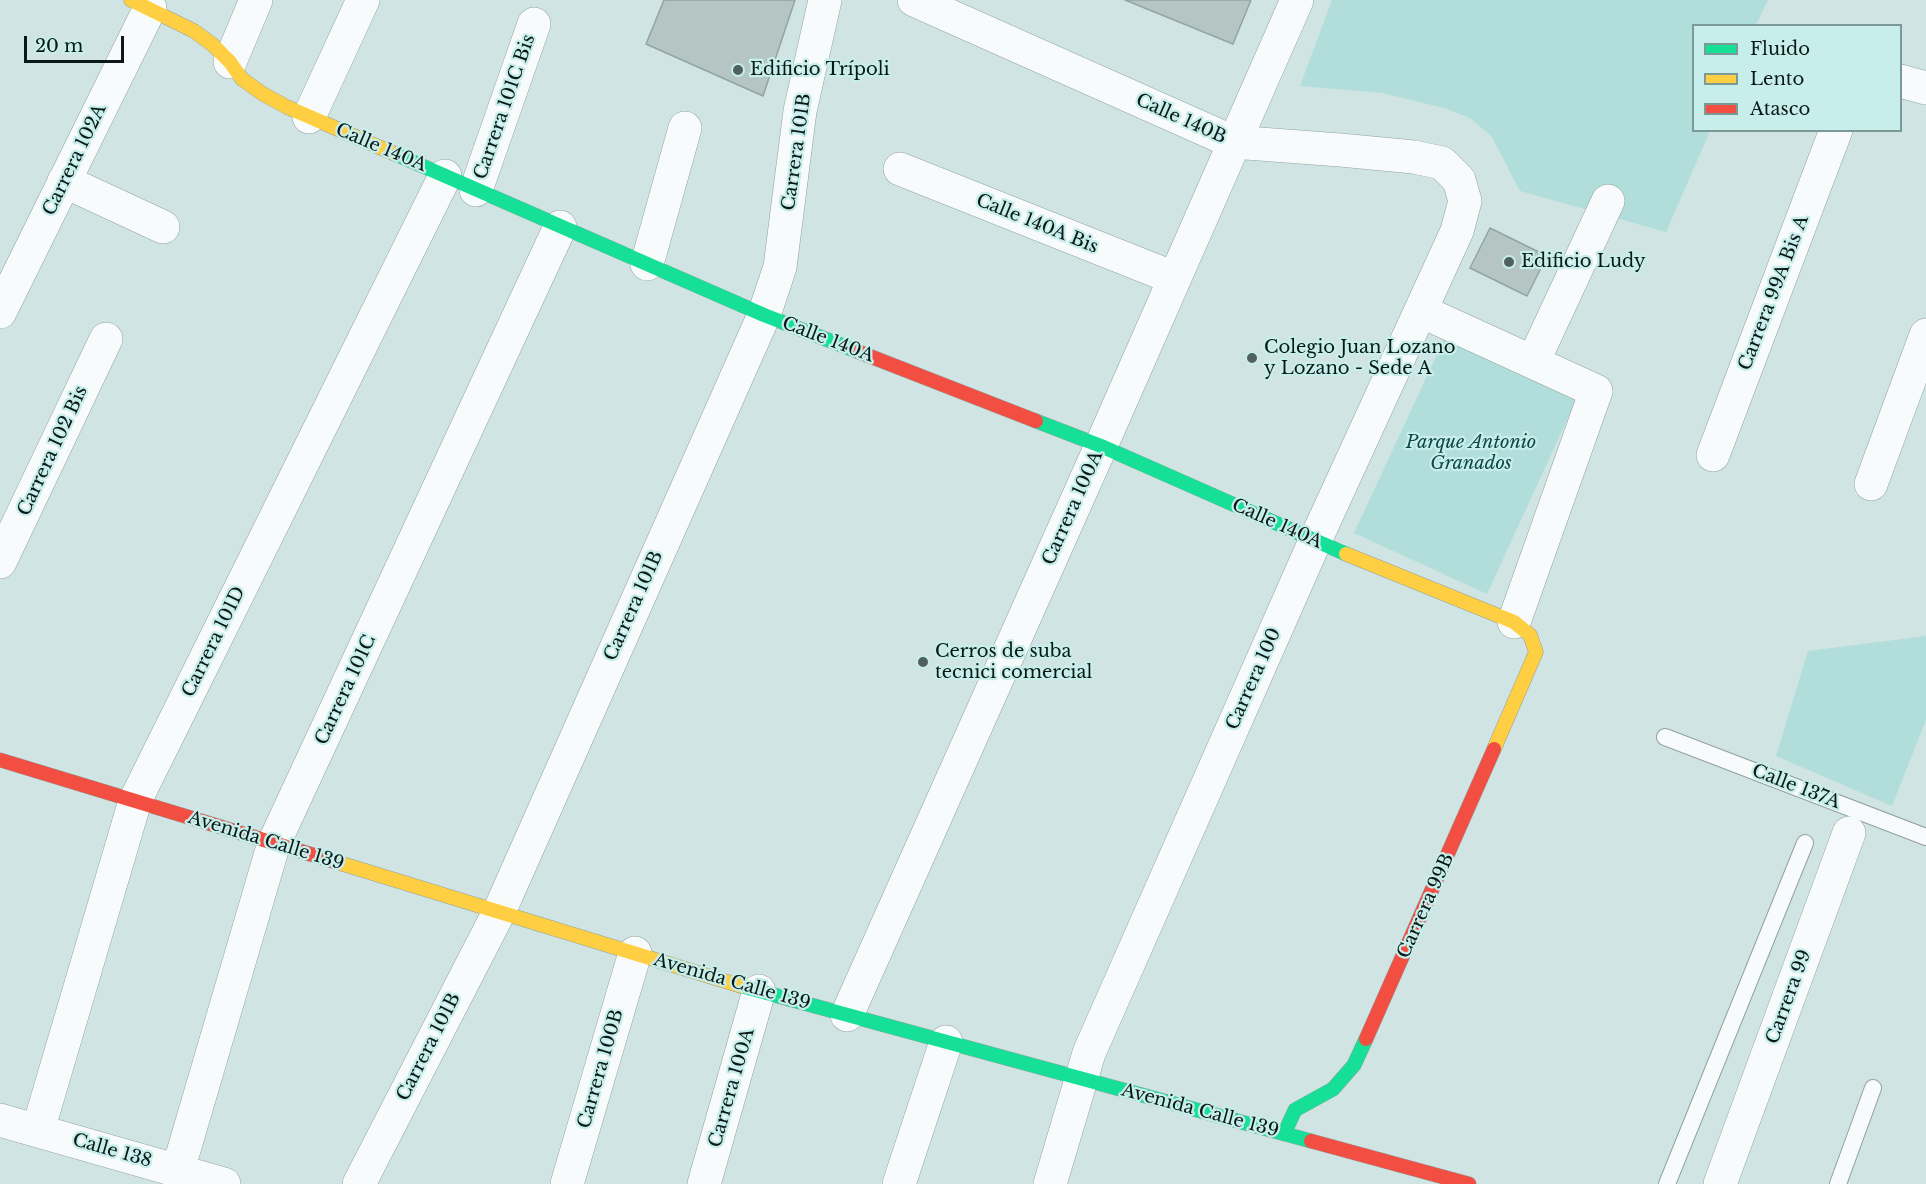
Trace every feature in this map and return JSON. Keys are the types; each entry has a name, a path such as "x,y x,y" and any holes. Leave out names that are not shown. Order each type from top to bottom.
{"street":[{"path":"230,62 256,0"},
{"path":"309,117 363,0"},
{"name":"Carrera 101B","path":"359,1184 499,912 764,315 780,267 800,111 825,0"},
{"name":"Calle 140B","path":"914,0 1233,142 1414,157 1442,163 1459,180"},
{"name":"Carrera 100A","path":"848,1015 1297,0"},
{"name":"Calle 140A","path":"140,4 194,31 213,45 230,62 242,79 263,94 309,117 764,315 1101,446 1315,541 1514,622 1530,635 1536,652"},
{"name":"Carrera 102A","path":"0,312 64,181 140,4"},
{"name":"Carrera 101C Bis","path":"476,190 534,24"},
{"path":"1902,82 1926,88"},
{"path":"647,264 685,128"},
{"name":"Carrera 99A Bis A","path":"1713,455 1835,132"},
{"name":"Calle 140A Bis","path":"900,169 1174,278"},
{"name":"Carrera 101D","path":"38,1130 135,801 445,176"},
{"name":"Carrera 100","path":"1050,1184 1089,1053 1315,541 1457,231 1465,201 1459,180"},
{"path":"64,181 163,227"},
{"path":"1533,362 1608,201"},
{"name":"Carrera 101C","path":"178,1170 274,843 560,226"},
{"path":"1421,312 1596,391 1514,622"},
{"path":"1871,484 1926,335"},
{"name":"Carrera 102 Bis","path":"0,562 106,339"},
{"name":"Carrera 99B","path":"1284,1134 1295,1110 1333,1089 1354,1065 1536,652"},
{"name":"Avenida Calle 139","path":"0,760 759,991 1468,1184"},
{"name":"Carrera 99","path":"1720,1184 1853,822"},
{"name":"Carrera 100B","path":"567,1184 634,953"},
{"name":"Carrera 100A","path":"704,1184 759,991"},
{"path":"899,1184 946,1042"},
{"name":"Calle 138","path":"0,1120 224,1184"}],"lane":[{"name":"Calle 137A","path":"1665,737 1853,822 1926,837"},
{"path":"1667,1184 1805,843"},
{"path":"1838,1184 1873,1088"}],"green space":[{"path":"1332,0 1768,0 1756,24 1692,24 1692,132 1710,132 1666,232 1520,191 1492,137 1470,118 1444,108 1382,93 1300,86"},
{"name":"Parque Antonio Granados","path":"1446,335 1578,396 1487,594 1354,533"},
{"path":"1926,636 1926,720 1892,806 1776,756 1808,651"}],"building":[{"name":"Edificio Trípoli","path":"664,0 795,0 763,96 646,44"},
{"path":"1125,0 1251,0 1233,44"},
{"name":"Edificio Ludy","path":"1490,228 1547,256 1527,296 1470,268"}],"traffic: fast":[{"path":"395,154 764,315 859,352"},
{"path":"1036,421 1101,446 1346,554"},
{"path":"741,986 1311,1141"},
{"path":"1284,1134 1295,1110 1333,1089 1354,1065 1366,1039"}],"traffic: slow":[{"path":"131,0 194,31 213,45 230,62 242,79 263,94 287,107 395,154"},
{"path":"1346,554 1514,622 1530,635 1536,652 1494,749"},
{"path":"333,861 741,986"}],"traffic: jam":[{"path":"859,352 1036,421"},
{"path":"1366,1039 1494,749"},
{"path":"0,760 333,861"},
{"path":"1311,1141 1469,1184"}],"place":[{"name":"Edificio Trípoli","path":"738,70"},
{"name":"Edificio Ludy","path":"1509,262"},
{"name":"Colegio Juan Lozano y Lozano - Sede A","path":"1252,358"},
{"name":"Cerros de suba tecnici comercial","path":"923,662"}]}
